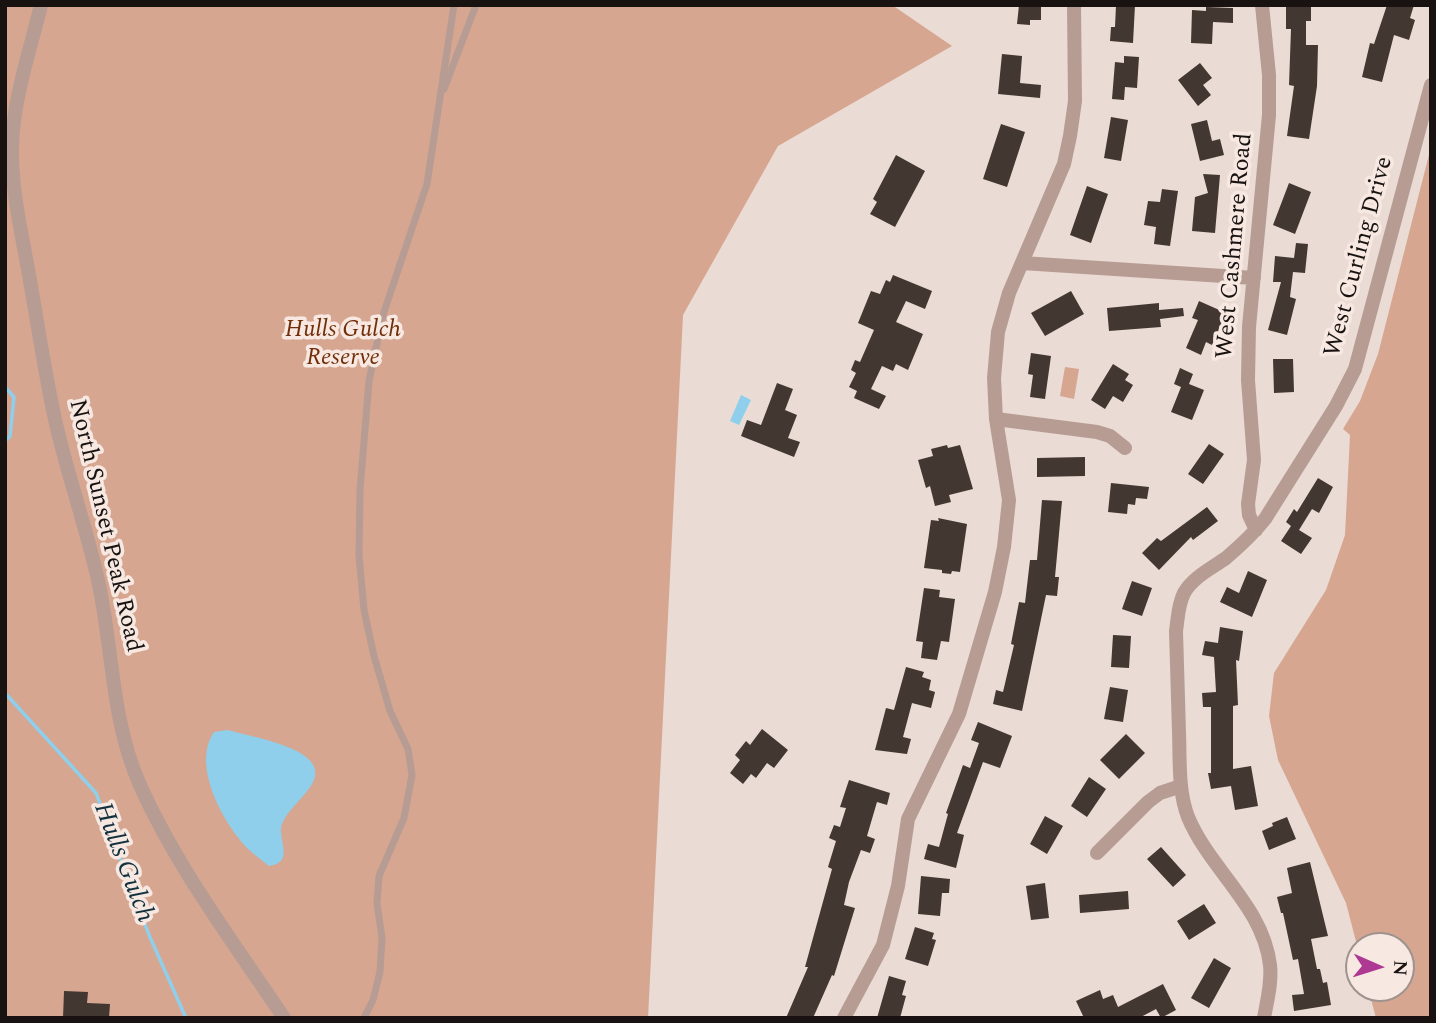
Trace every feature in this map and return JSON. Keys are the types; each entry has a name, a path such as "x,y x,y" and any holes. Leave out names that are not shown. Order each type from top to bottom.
{"street":[{"name":"North Sunset Peak Road","path":"41,5 15,122 12,148 14,176 55,421 108,628 120,722 139,783 173,849 285,1018"},
{"path":"844,1018 883,945 898,886 908,818 959,714 995,592 1004,547 1009,500 996,419 994,378 998,332 1009,293 1064,164 1075,101 1074,5"},
{"name":"West Cashmere Road","path":"1256,530 1249,515 1248,504 1254,460 1248,380 1249,327 1269,115 1269,75 1262,5"},
{"name":"West Curling Drive","path":"1181,786 1176,631 1178,609 1184,593 1194,581 1228,556 1256,530 1325,424 1355,369 1431,85"},
{"path":"1022,263 1254,278"},
{"path":"996,419 1097,432 1110,436 1125,448"},
{"path":"1097,853 1148,802 1160,793 1181,786 1188,816 1205,849 1251,911 1265,943 1270,965 1270,984 1264,1018"}],"lane":[{"path":"364,1018 373,1000 380,972 382,938 377,903 379,876 404,818 412,775 408,749 390,711 364,610 359,555 360,490 367,408 374,350 383,315 427,184 454,5"},
{"path":"440,100 476,5"}],"green space":[{"name":"Hulls Gulch Reserve","path":"5,5 892,5 952,46 778,146 683,315 648,1018 5,1018"},
{"path":"1431,147 1431,1018 1376,1018 1372,1002 1415,1002 1415,932 1354,932 1346,903 1278,760 1269,716 1274,673 1326,590 1345,535 1350,435 1343,429 1360,401 1378,354"},
{"path":"1065,367 1079,369 1074,399 1060,396"}],"water":[{"path":"741,395 751,400 739,425 730,421"},
{"path":"228,730 297,751 312,763 314,780 283,823 281,832 284,854 276,864 269,866 238,838 213,793 206,761 208,745 214,732"}],"building":[{"path":"1019,5 1041,5 1041,20 1030,20 1030,25 1017,24"},
{"path":"1116,5 1135,5 1133,43 1110,41 1111,27 1115,27"},
{"path":"1286,5 1311,5 1311,21 1306,21 1306,45 1318,45 1317,86 1309,139 1287,136 1294,86 1289,85 1291,29 1286,29"},
{"path":"1387,5 1414,5 1410,18 1415,20 1409,40 1394,35 1382,82 1362,77 1370,43 1374,44"},
{"path":"1206,7 1233,8 1233,23 1213,22 1212,44 1191,43 1192,10 1206,11"},
{"path":"1002,54 1022,56 1020,83 1041,85 1040,98 998,94"},
{"path":"1124,56 1139,57 1137,88 1125,87 1124,100 1112,99 1115,62 1124,63"},
{"path":"1200,63 1212,78 1203,85 1211,95 1198,106 1178,80"},
{"path":"1111,117 1128,120 1121,161 1104,158"},
{"path":"1207,120 1212,141 1220,139 1224,155 1200,161 1191,124"},
{"path":"1001,124 1025,132 1007,187 983,179"},
{"path":"896,155 925,171 895,227 870,214 877,202 873,199"},
{"path":"1203,174 1220,175 1215,233 1192,231 1195,197 1208,193"},
{"path":"1289,183 1311,192 1295,234 1273,225"},
{"path":"1087,186 1108,194 1091,243 1070,235"},
{"path":"1162,189 1178,191 1170,246 1154,244 1156,227 1144,225 1148,201 1160,202"},
{"path":"1296,243 1308,244 1305,273 1293,272 1290,297 1296,299 1287,335 1268,330 1281,282 1273,282 1275,256 1294,258"},
{"path":"893,275 932,291 925,309 906,301 896,322 923,334 908,370 896,364 893,371 882,366 871,389 886,396 879,409 854,398 857,391 849,387 856,373 851,370 855,360 860,362 874,330 858,323 871,291 880,294 886,280 890,282"},
{"path":"1071,291 1084,314 1045,336 1031,313"},
{"path":"1199,301 1226,313 1212,345 1206,342 1201,355 1186,348 1198,320 1192,318"},
{"path":"1159,303 1159,310 1183,308 1184,316 1160,319 1161,327 1109,331 1107,308"},
{"path":"1031,353 1051,356 1045,399 1030,397 1033,375 1028,374"},
{"path":"1273,359 1293,359 1294,392 1274,393"},
{"path":"1113,364 1129,374 1125,380 1133,385 1123,402 1113,396 1105,409 1091,400"},
{"path":"1180,368 1193,374 1189,384 1204,390 1192,420 1171,412 1181,387 1174,384"},
{"path":"777,383 793,389 785,410 797,415 788,438 800,442 794,457 741,436 747,420 761,425"},
{"path":"1209,444 1224,454 1203,484 1188,474"},
{"path":"947,445 948,448 960,445 973,489 949,495 951,502 935,506 930,486 926,488 918,460 933,456 931,449"},
{"path":"1085,457 1085,476 1037,477 1037,458"},
{"path":"1318,478 1333,487 1319,513 1312,509 1299,530 1312,538 1301,554 1281,541 1291,526 1286,522 1294,509 1297,512"},
{"path":"1111,483 1149,487 1147,499 1136,498 1135,505 1128,504 1127,514 1108,512"},
{"path":"1042,500 1062,501 1055,577 1059,577 1057,596 1046,595 1022,711 993,704 996,690 1003,692 1014,645 1011,644 1019,602 1025,603 1030,560 1037,560"},
{"path":"1207,507 1218,521 1193,540 1191,537 1159,570 1142,553 1157,538 1161,541"},
{"path":"938,518 967,524 960,572 942,573 942,570 924,568 931,520 939,521"},
{"path":"1248,571 1267,580 1252,617 1220,602 1227,587 1239,593"},
{"path":"1132,581 1152,588 1142,616 1122,609"},
{"path":"924,588 940,590 939,597 955,599 949,642 941,641 937,660 921,658 923,642 916,641"},
{"path":"1220,627 1243,631 1239,661 1236,660 1238,705 1233,706 1233,769 1251,766 1258,806 1235,810 1231,786 1211,789 1208,773 1211,773 1211,707 1203,707 1202,693 1216,692 1214,657 1202,655 1205,641 1218,643"},
{"path":"1113,635 1131,636 1129,668 1111,667"},
{"path":"906,667 924,672 922,677 931,680 929,690 935,692 931,708 912,703 903,737 911,739 907,754 875,750 886,708 894,710"},
{"path":"1110,687 1128,690 1123,722 1104,719"},
{"path":"978,722 1012,736 1000,768 983,762 957,833 964,835 956,868 924,859 928,844 939,847 948,814 946,813 963,765 970,768 979,743 971,740"},
{"path":"762,729 788,750 774,768 767,763 756,778 751,774 743,784 730,773 740,760 735,755 746,741 750,745"},
{"path":"1126,734 1145,753 1119,779 1100,760"},
{"path":"1089,777 1106,789 1087,817 1071,806"},
{"path":"849,780 890,793 887,805 877,802 867,836 875,839 870,853 861,850 849,882 844,905 855,908 834,976 832,975 813,1018 786,1018 808,967 805,967 832,869 828,867 836,841 829,838 834,825 840,827 846,808 840,807"},
{"path":"1045,816 1063,826 1047,854 1030,844"},
{"path":"1287,817 1296,839 1269,850 1262,831"},
{"path":"1161,847 1186,875 1173,887 1147,859"},
{"path":"1310,862 1328,936 1311,939 1317,969 1320,969 1323,983 1327,982 1331,1005 1294,1011 1292,995 1304,994 1298,959 1293,960 1277,897 1292,893 1287,868"},
{"path":"921,876 950,879 949,893 942,893 940,916 918,914"},
{"path":"1045,883 1049,918 1031,920 1026,886"},
{"path":"1128,891 1129,909 1080,913 1079,895"},
{"path":"1204,904 1216,923 1189,940 1177,921"},
{"path":"915,927 934,933 932,939 936,940 928,966 905,959"},
{"path":"1214,958 1231,968 1209,1008 1191,998"},
{"path":"889,976 906,981 902,995 906,996 900,1018 877,1018"},
{"path":"1163,984 1176,1010 1161,1018 1156,1009 1139,1018 1084,1018 1076,1001 1100,990 1103,999 1113,995 1118,1007"},
{"path":"64,991 88,992 87,1003 110,1004 109,1018 63,1018"}],"waterway":[{"name":"Hulls Gulch","path":"5,387 14,397 10,436 5,441"},
{"name":"Hulls Gulch","path":"5,693 96,793 149,935 186,1018"}]}
